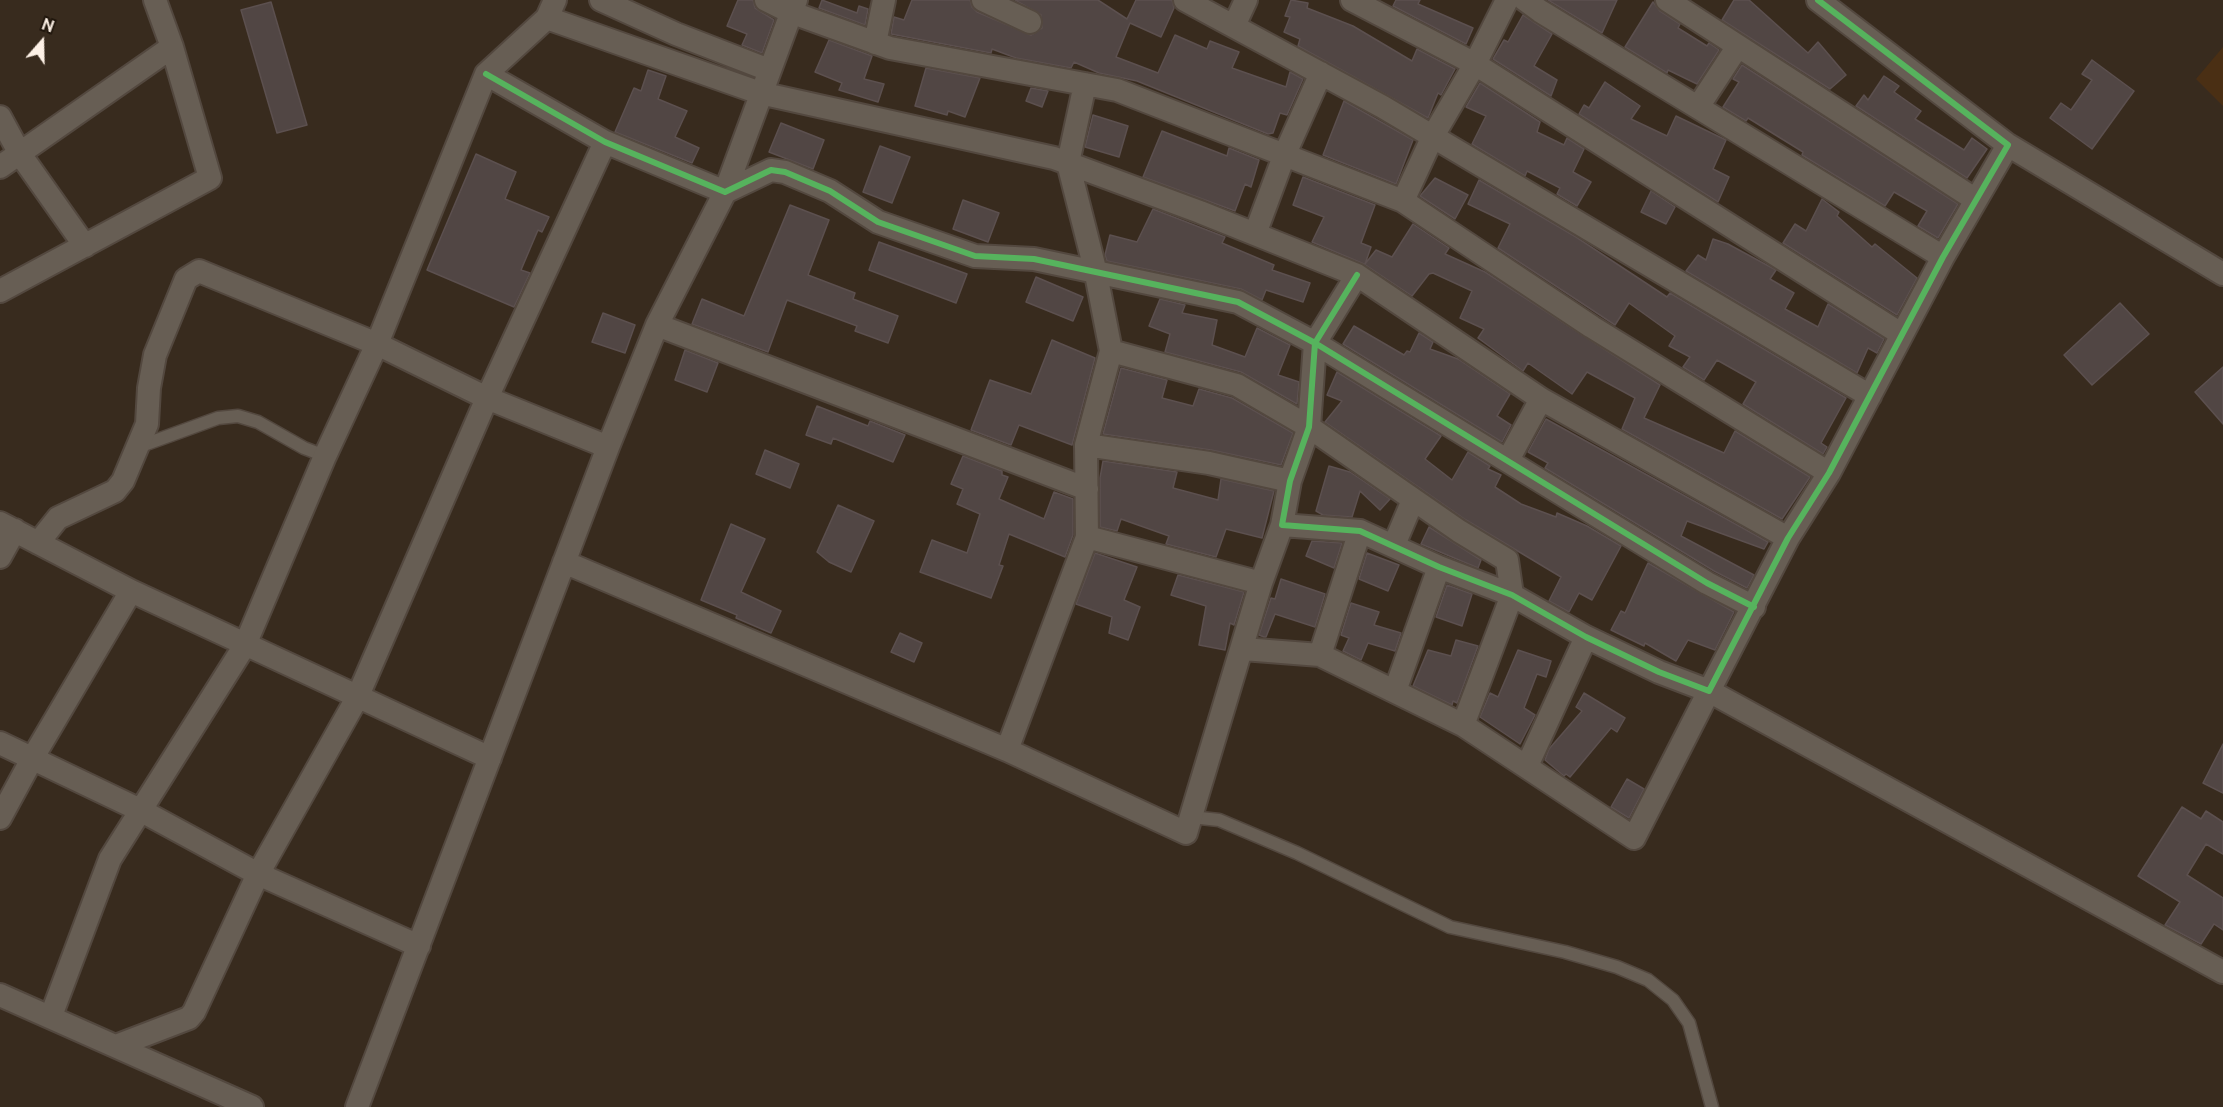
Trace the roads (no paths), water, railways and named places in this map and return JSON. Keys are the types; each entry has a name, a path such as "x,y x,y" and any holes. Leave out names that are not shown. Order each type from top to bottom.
{"street":[{"path":"0,291 210,178 172,47 155,0"},
{"path":"602,0 676,34 769,70"},
{"path":"766,0 793,6 890,48 1117,90 1403,201 1592,327 1829,473"},
{"path":"875,43 884,0"},
{"path":"983,0 1030,22"},
{"path":"1185,0 1433,136 1870,396"},
{"path":"1234,26 1246,0"},
{"path":"1352,0 1475,64 1901,334"},
{"path":"1403,201 1433,136 1475,64 1507,0"},
{"path":"1525,0 1943,257"},
{"path":"1666,0 1976,200"},
{"path":"1818,0 2007,145 2223,274"},
{"path":"357,1107 608,447 657,325 725,192 793,6"},
{"path":"51,1016 110,859 245,645 325,456 377,344 486,74 551,9 760,93 1068,163 1357,275 1541,399 1788,538"},
{"path":"1698,107 1738,46"},
{"path":"0,167 172,47"},
{"path":"486,74 605,142 725,192 771,170 785,172 830,191 878,222 975,256 1023,257 1095,269 1238,302 1316,343 1707,583 1755,607"},
{"path":"1255,234 1284,156 1321,74"},
{"path":"1007,750 1087,537 1086,445 1111,351 1095,269 1068,163 1085,84"},
{"path":"0,117 20,154 85,246"},
{"path":"116,1046 183,1020 194,1012 258,874 357,698 487,398 605,142"},
{"path":"1243,649 1320,655 1463,725 1634,838 1755,607 1788,538 1829,473 1901,334 2007,145"},
{"path":"38,543 58,518 115,491 123,481 147,424 149,388 155,354 186,279 195,272 204,272 377,344 487,398 608,447"},
{"path":"564,562 1007,750 1186,833 1261,583 1282,525 1290,480 1309,427 1316,343 1357,275"},
{"path":"657,325 1086,489"},
{"path":"1111,351 1237,385 1309,427 1413,500 1507,560 1512,595 1463,725"},
{"path":"1508,460 1541,399"},
{"path":"1086,445 1209,463 1290,480"},
{"path":"1394,545 1413,500"},
{"path":"1282,525 1360,531 1438,567 1512,595 1586,637 1659,672 1709,691 2223,972"},
{"path":"0,557 7,527 131,591 490,758"},
{"path":"1320,655 1360,531"},
{"path":"1087,537 1261,583"},
{"path":"1395,692 1438,567"},
{"path":"0,818 131,591"},
{"path":"1527,766 1586,637"},
{"path":"0,743 140,810 258,874 419,946"},
{"path":"0,995 252,1107"}],"lane":[{"path":"137,448 218,418 238,416 258,422 304,448 325,456"},
{"path":"1191,817 1219,820 1297,853 1450,927 1565,952 1617,967 1648,980 1673,1000 1689,1023 1712,1107"}]}
